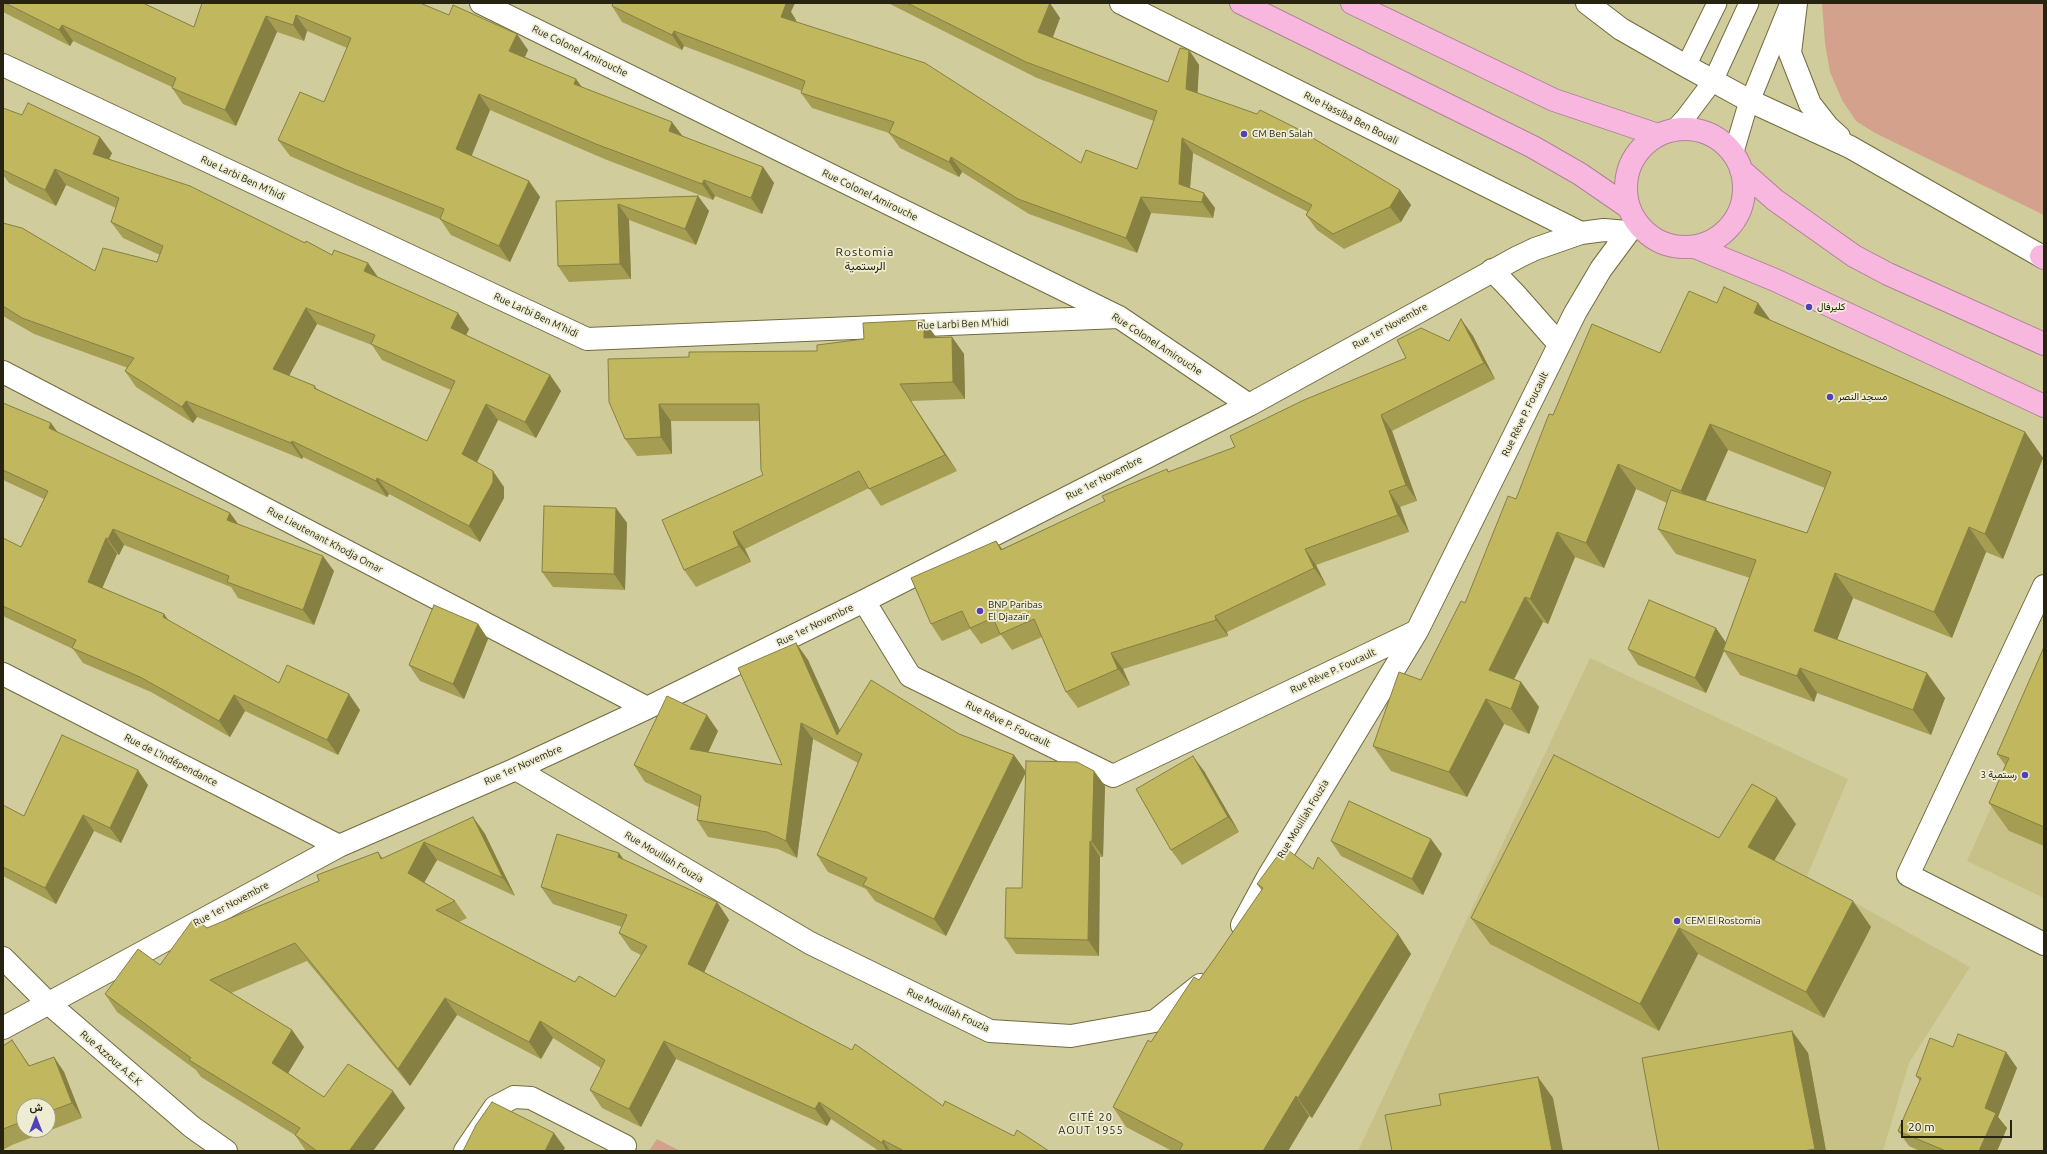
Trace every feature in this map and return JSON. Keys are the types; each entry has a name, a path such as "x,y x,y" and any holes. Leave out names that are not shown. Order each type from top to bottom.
{"highway":[{"path":"1241,3 1533,147 1580,174 1630,221 1647,235 1662,243 1678,248 1695,247 1711,242 1725,232 1736,219 1742,203 1744,192 1737,162"},
{"path":"1352,3 1554,100 1666,133"},
{"path":"1630,221 1625,190 1627,174 1633,158 1644,145 1666,133 1691,129 1708,134 1722,142 1737,162 1775,200 1854,256 1888,274 2044,344"},
{"path":"1695,247 1775,280 2044,406"}],"street":[{"name":"Rue Colonel Amirouche","path":"481,3 1119,317 1249,405"},
{"name":"Rue Hassiba Ben Bouali","path":"1121,3 1581,233"},
{"path":"1587,3 1621,29 1713,81 1750,101 1850,147 2043,256"},
{"path":"1796,3 1790,53 1800,82 1810,104 1828,128 1850,147"},
{"name":"Rue Larbi Ben M'hidi","path":"3,65 586,339 1119,317"},
{"name":"Rue 1er Novembre","path":"3,1028 47,1002 339,846 516,769 647,708 864,601 1249,405 1492,270 1535,249 1581,233 1604,230 1630,221"},
{"name":"Rue Rêve P. Foucault","path":"864,601 910,676 1113,776 1417,631 1586,292 1630,221"},
{"path":"1492,270 1559,344"},
{"name":"Rue Lieutenant Khodja Omar","path":"3,372 647,708"},
{"path":"2044,586 1908,875 2044,944"},
{"name":"Rue Mouillah Fouzia","path":"1232,944 1268,877 1417,631"},
{"name":"Rue de L'Indépendance","path":"3,674 339,846"},
{"name":"Rue Mouillah Fouzia","path":"516,769 810,943 990,1031 1071,1036 1154,1021 1218,971"},
{"name":"Rue Azzouz A.E.K","path":"3,958 47,1002 192,1127 226,1151"},
{"path":"465,1151 495,1107 514,1097 531,1098 625,1146"}],"lane":[{"path":"1686,66 1717,3"},
{"path":"1666,133 1685,118 1713,81 1749,3"},
{"path":"1737,162 1750,101 1790,3"}],"shaded area":[{"path":"1822,3 2044,3 2044,215 1875,133 1856,121 1842,100 1830,72 1825,43"},
{"name":"CEM El Rostomia","path":"1590,658 1848,779 1807,876 1970,967 1909,1063 1883,1151 1358,1151"},
{"name":"رستمية 3","path":"2044,690 2044,898 1967,861"},
{"path":"657,1139 680,1151 649,1151"}],"building":[{"path":"5,3 143,3 194,27 202,3 420,3 449,15 453,5 517,34 509,51 576,79 574,84 672,122 669,131 763,167 751,198 704,180 702,184 596,144 479,94 456,149 529,181 499,246 440,219 444,209 344,169 278,140 300,92 324,102 351,38 296,15 293,25 266,16 225,110 172,88 176,78 62,25 59,30"},
{"path":"613,3 786,4 781,17 925,63 1081,163 1086,150 1137,169 1157,111 1026,62 907,3 1050,3 1038,32 1168,82 1180,48 1189,50 1186,89 1257,114 1260,110 1296,128 1400,190 1390,207 1333,234 1306,215 1312,205 1182,138 1179,184 1204,193 1202,202 1141,197 1126,238 1018,199 951,157 949,162 889,133 894,122 801,93 805,81 674,31 672,35 612,6"},
{"path":"28,103 100,137 93,154 190,186 305,243 306,241 332,255 334,250 368,263 364,271 458,313 451,328 550,375 525,422 486,404 462,454 493,471 493,482 469,526 377,478 376,481 292,441 291,443 186,401 182,407 125,371 134,358 22,318 3,306 3,223 22,228 95,271 103,248 157,262 163,246 111,222 119,198 55,169 45,190 3,170 3,108 22,115","holes":["306,308 375,335 371,344 455,381 427,441 314,388 315,386 273,369"]},
{"path":"698,196 685,229 618,204 620,264 558,266 556,201"},
{"path":"1724,287 1758,303 1754,313 2025,432 1985,534 1969,527 1934,612 1835,573 1814,631 1927,673 1913,710 1800,668 1797,676 1723,650 1756,560 1658,529 1671,490 1807,533 1831,472 1710,424 1681,491 1618,464 1586,543 1557,532 1530,599 1525,597 1489,670 1521,682 1511,709 1486,699 1449,772 1373,746 1399,672 1421,680 1461,601 1465,603 1508,496 1516,499 1549,414 1553,415 1592,324 1660,353 1689,291 1717,303"},
{"path":"1461,319 1484,363 1381,415 1406,485 1389,491 1398,515 1305,549 1314,568 1215,616 1216,620 1111,653 1118,669 1066,692 1034,619 1000,634 993,618 970,628 962,611 931,624 911,578 996,541 1001,550 1105,501 1102,496 1167,469 1168,472 1235,447 1230,436 1304,400 1406,358 1397,340 1421,328 1449,341"},
{"path":"924,320 924,338 952,337 953,382 900,384 945,455 869,489 859,471 733,532 739,546 684,570 662,520 763,475 761,470 759,404 659,404 661,437 625,439 609,402 608,359 689,357 689,352 817,351 817,345 864,339 863,323"},
{"path":"3,403 51,423 49,428 230,513 227,520 323,556 303,610 227,582 229,576 113,529 108,539 106,538 88,582 164,614 163,617 279,683 287,665 349,694 327,740 234,695 219,721 140,677 72,648 76,640 3,606 3,538 21,547 48,491 3,470"},
{"path":"544,506 616,508 614,574 542,572"},
{"path":"1649,600 1716,628 1695,678 1628,649"},
{"path":"434,605 478,624 453,684 409,665"},
{"path":"796,643 837,735 871,680 959,734 1014,755 934,919 863,885 867,878 817,855 862,754 801,723 786,841 767,832 697,820 701,796 634,765 667,696 707,715 690,749 782,765 738,668"},
{"path":"2044,647 2044,827 1989,803 2009,758 1997,754"},
{"path":"62,735 138,770 110,828 83,815 45,888 3,867 3,805 24,816"},
{"path":"1554,755 1719,838 1752,784 1777,798 1748,847 1853,901 1806,992 1679,928 1640,1004 1471,918"},
{"path":"1193,756 1228,817 1171,850 1136,789"},
{"path":"1026,761 1077,762 1094,771 1092,842 1090,841 1088,940 1005,938 1006,888 1022,888"},
{"path":"1349,801 1431,839 1412,879 1331,841"},
{"path":"473,817 503,878 424,842 408,873 455,901 436,910 575,982 579,976 615,997 647,946 619,933 627,915 541,887 557,834 619,853 618,857 717,902 688,964 852,1050 855,1044 943,1106 945,1101 1014,1136 1017,1130 1049,1151 904,1151 883,1140 882,1143 819,1102 815,1109 664,1041 629,1109 590,1090 605,1060 540,1021 529,1042 445,998 398,1069 295,943 210,980 292,1030 272,1063 324,1097 348,1064 393,1091 349,1151 317,1151 295,1135 300,1128 189,1060 191,1058 105,994 138,949 160,965 194,918 207,928 319,881 317,875 378,852 381,859"},
{"path":"1284,847 1313,869 1318,857 1398,934 1298,1098 1296,1096 1263,1151 1179,1151 1183,1144 1113,1107 1148,1040 1151,1042 1194,977 1199,980 1215,958 1263,888 1257,884"},
{"path":"1792,1031 1815,1149 1803,1151 1659,1151 1642,1058"},
{"path":"1958,1034 2006,1052 1985,1108 1996,1113 1979,1151 1946,1151 1898,1131 1921,1078 1916,1076 1930,1038 1953,1047"},
{"path":"12,1040 29,1066 54,1057 72,1103 56,1109 56,1098 16,1098 16,1124 3,1129 3,1046"},
{"path":"1538,1077 1552,1151 1392,1151 1385,1115 1441,1105 1439,1094"},
{"path":"492,1102 554,1133 545,1151 463,1151 476,1125"}],"place":[{"name":"CM Ben Salah","path":"1244,134"},
{"name":"كليرفال","path":"1809,307"},
{"name":"مسجد النصر","path":"1830,397"},
{"name":"BNP Paribas El Djazaïr","path":"980,611"},
{"name":"رستمية 3","path":"2025,775"},
{"name":"CEM El Rostomia","path":"1677,921"}],"district":[{"name":"Rostomia الرستمية","path":"865,259"},
{"name":"CITÉ 20 AOUT 1955","path":"1091,1123"}]}
